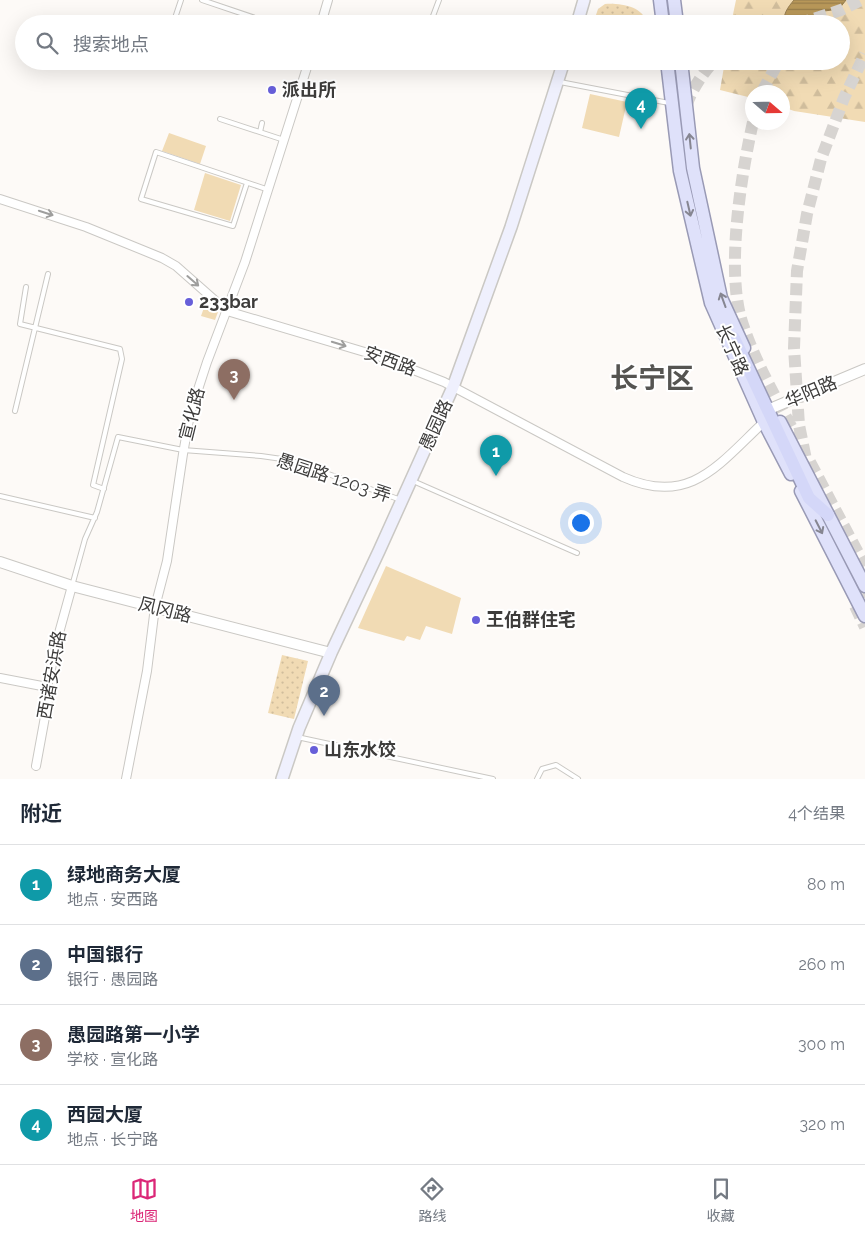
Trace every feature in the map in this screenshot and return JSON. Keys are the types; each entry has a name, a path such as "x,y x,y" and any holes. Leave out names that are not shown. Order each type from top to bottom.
{"highway":[{"path":"734,338 809,498 828,515"}],"main road":[{"path":"579,15 584,0"},
{"path":"660,0 662,15"},
{"path":"674,0 676,15"},
{"name":"愚园路","path":"282,779 296,737 331,653 453,387 511,227 561,70"},
{"name":"长宁路","path":"668,70 680,171 711,303 769,415 865,616"},
{"name":"长宁路","path":"682,70 693,168 721,298 769,415"},
{"path":"828,515 865,586"}],"street":[{"path":"324,15 328,0"},
{"name":"宣化路","path":"126,779 147,671 155,607 167,561 183,450 196,396 268,190 306,70"},
{"name":"安西路","path":"0,199 86,227 162,258 176,266 227,311 378,356 434,378 623,476 647,486 661,488 685,485 696,481 720,463 769,415"},
{"name":"华阳路","path":"769,415 865,369"},
{"name":"凤冈路","path":"0,562 72,586 331,653"},
{"name":"西诸安浜路","path":"36,766 49,695 47,687 72,586"},
{"path":"0,678 47,687"}],"lane":[{"path":"176,15 181,0"},
{"path":"202,0 246,15"},
{"path":"433,15 439,0"},
{"path":"558,81 672,103"},
{"path":"220,119 284,140"},
{"path":"260,132 262,123"},
{"path":"247,182 233,226 141,198 156,152 247,182 268,190"},
{"path":"15,411 48,274"},
{"path":"26,287 20,324 120,349 122,359 93,485 104,489 95,518 85,539 72,586"},
{"name":"愚园路 1203 弄","path":"104,489 118,437 183,450 289,460 402,500"},
{"path":"411,480 577,553"},
{"path":"0,496 95,518"},
{"path":"296,737 493,779"},
{"path":"537,779 542,769 556,765 578,779"}],"green space":[{"path":"736,0 865,0 865,122 790,110 790,85 745,85 745,96 720,90 723,70 850,70 850,15 733,15"},
{"path":"605,4 617,4 636,9 643,15 596,15 598,9"},
{"path":"590,94 627,102 619,137 582,128"},
{"path":"169,133 206,146 200,164 162,151"},
{"path":"205,173 241,185 230,221 194,210"},
{"path":"206,302 214,311 218,312 215,320 201,316"},
{"path":"386,566 461,598 452,634 426,626 420,640 407,636 404,641 358,628"},
{"path":"282,655 308,661 294,719 268,713"}],"shaded area":[{"path":"794,0 846,0 839,9 817,12 817,15 785,15"}],"tunnel":[{"path":"826,15 861,0"},
{"path":"809,474 799,425 794,348 797,271 807,214 821,159 844,98 865,54"},
{"path":"679,141 685,108 694,88 707,70"},
{"path":"766,85 774,70"},
{"path":"751,130 737,224 735,279 738,304 743,325 754,354 797,438"},
{"path":"685,133 684,146 687,172"},
{"path":"810,462 865,566"},
{"path":"855,577 865,598"},
{"path":"855,606 865,627"}],"place":[{"name":"派出所","path":"272,90"},
{"name":"西园大厦","path":"641,129"},
{"name":"233bar","path":"189,302"},
{"name":"愚园路第一小学","path":"234,400"},
{"name":"绿地商务大厦","path":"496,476"},
{"name":"王伯群住宅","path":"476,620"},
{"name":"中国银行","path":"324,716"},
{"name":"山东水饺","path":"314,750"}],"district":[{"name":"长宁区","path":"652,378"}]}
